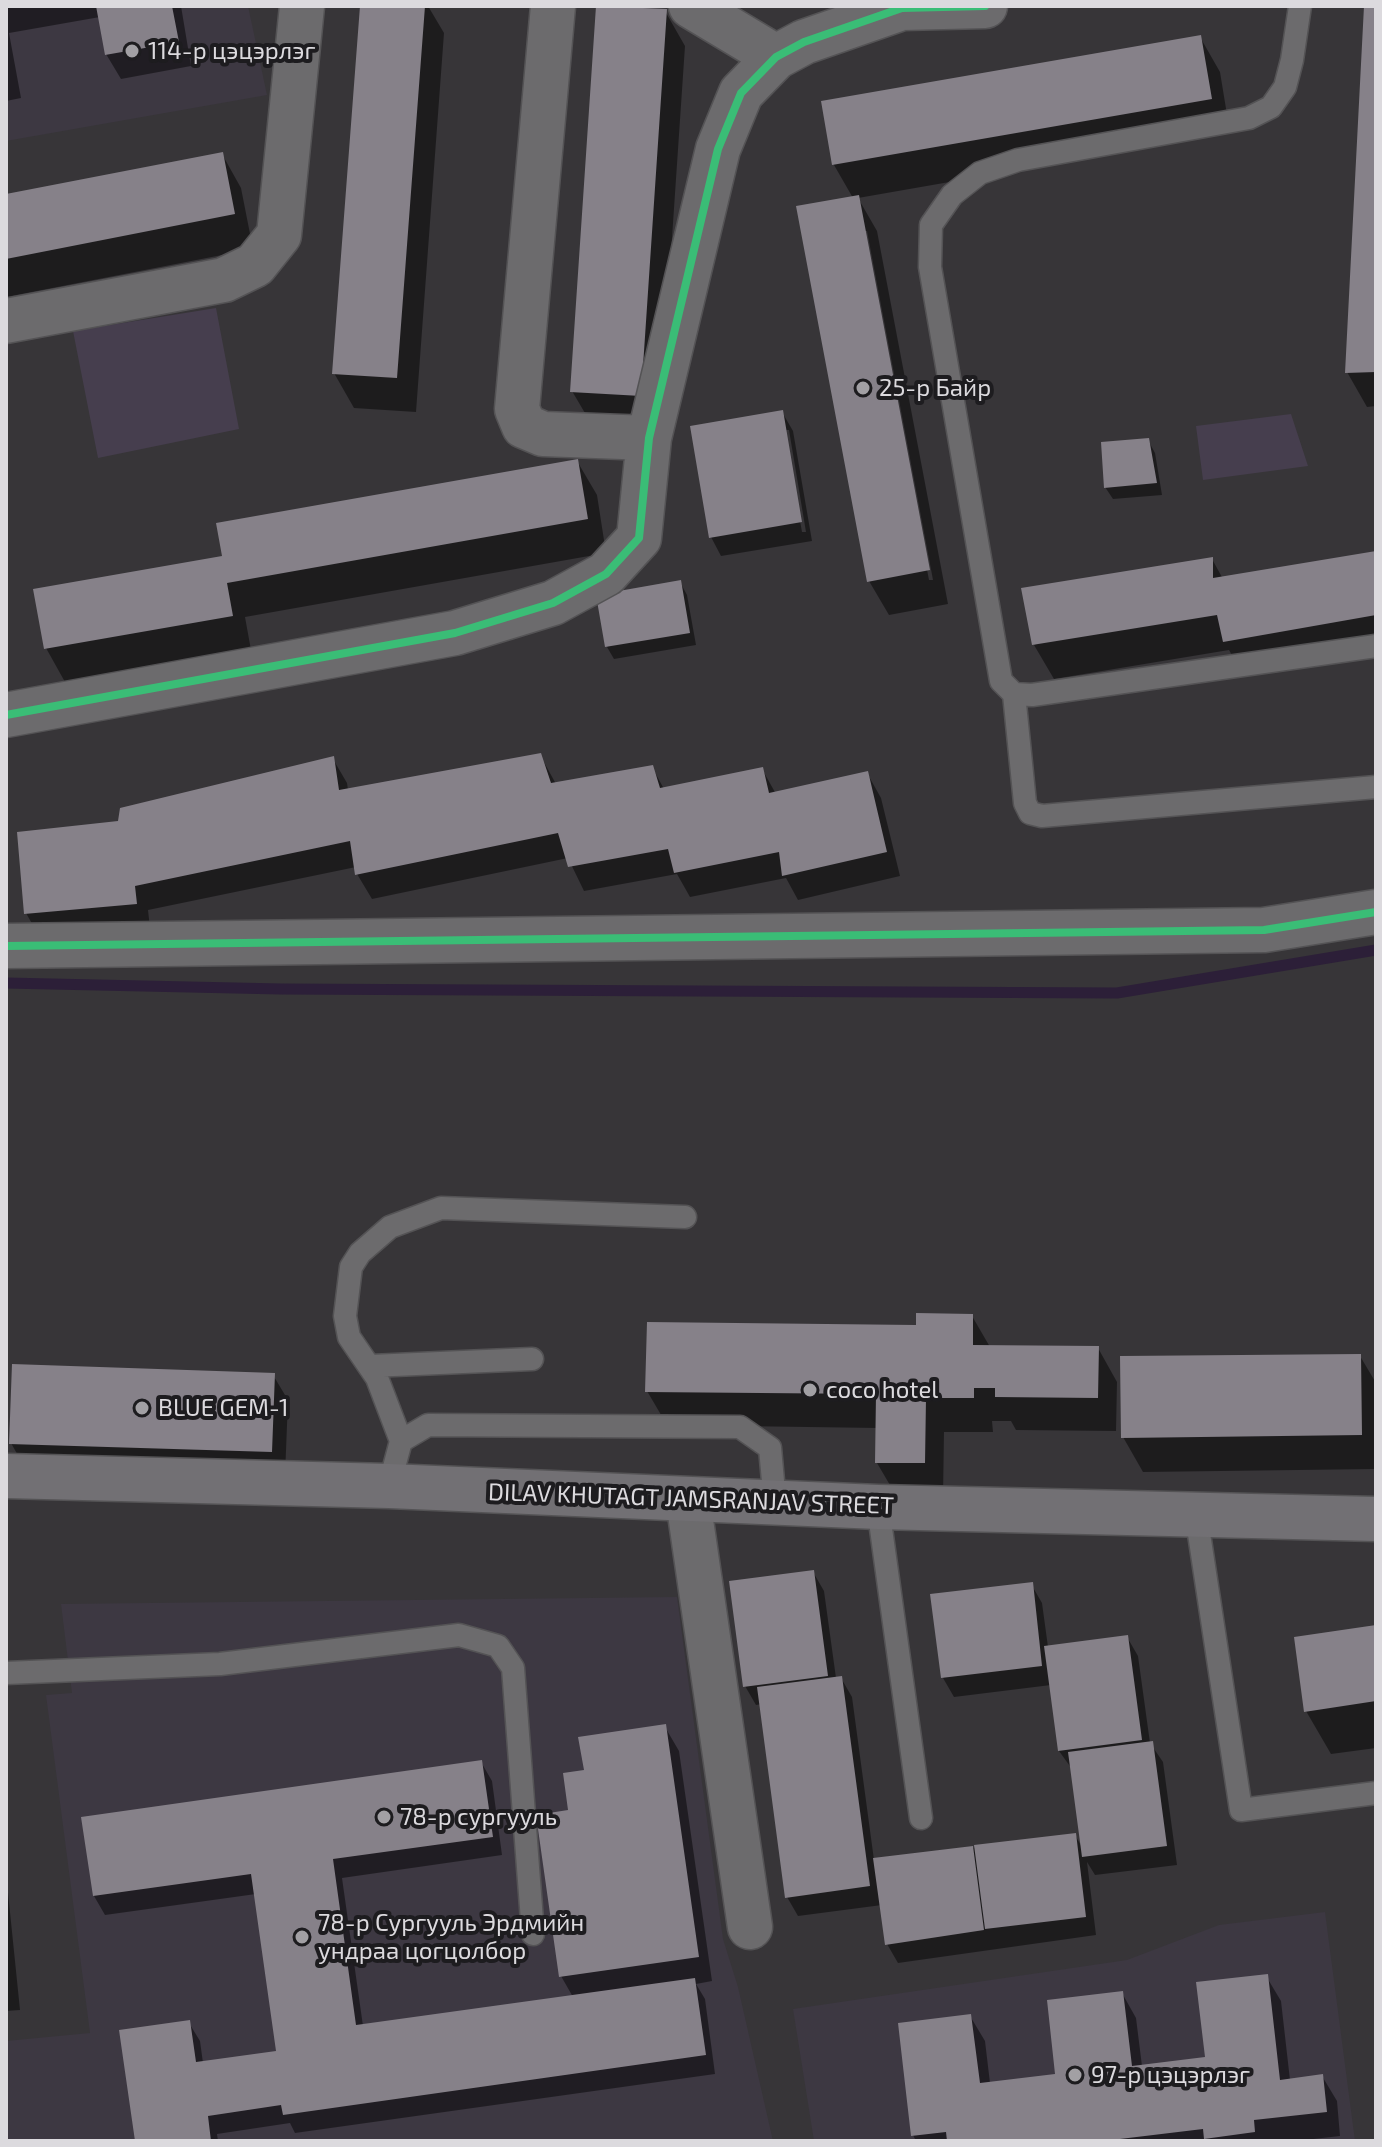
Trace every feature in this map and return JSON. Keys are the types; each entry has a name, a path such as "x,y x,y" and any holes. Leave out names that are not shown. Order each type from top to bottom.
{"main road":[{"name":"DILAV KHUTAGT JAMSRANJAV STREET","path":"6,1476 389,1486 878,1507 1376,1519"}],"street":[{"path":"6,321 224,280 255,265 279,235 302,6"},
{"path":"553,6 517,409 524,426 543,434 649,438"},
{"path":"691,6 776,57"},
{"path":"6,714 455,633 553,603 606,574 639,538 649,438 718,149 741,93 776,57 804,42 902,8 985,6"},
{"path":"6,946 1264,930 1376,912"},
{"path":"688,1500 750,1927"}],"lane":[{"path":"1300,6 1285,87 1271,107 1249,118 1018,160 980,173 952,195 931,225 930,267 1001,681 1014,694 1025,803 1030,813 1042,816 1376,787"},
{"path":"1014,694 1079,688 1376,646"},
{"path":"389,1486 401,1441 371,1366 349,1337 345,1316 351,1267 360,1253 390,1227 441,1208 685,1217"},
{"path":"371,1366 532,1359"},
{"path":"401,1441 428,1425 740,1427 770,1448 775,1503"},
{"path":"878,1507 921,1818"},
{"path":"1196,1514 1241,1810 1376,1793"},
{"path":"6,1673 220,1664 459,1635 498,1646 513,1668 533,1934"}],"shaded area":[{"name":"114-р цэцэрлэг","path":"6,6 248,6 267,95 6,141"},
{"path":"216,308 239,429 98,458 73,331"},
{"path":"1291,414 1308,466 1203,480 1196,426"},
{"name":"78-р сургууль","path":"677,1597 723,1939 738,1987 773,2141 6,2141 6,2041 90,2033 46,1695 72,1693 61,1604"},
{"name":"97-р цэцэрлэг","path":"1325,1912 1355,2141 814,2141 793,2009 1127,1960 1219,1925"}],"building":[{"path":"96,6 172,6 179,42 105,55"},
{"path":"360,6 425,6 397,378 332,374"},
{"path":"596,6 667,9 641,396 570,392"},
{"path":"1364,6 1376,6 1376,372 1345,373"},
{"path":"1201,35 1212,99 832,165 821,101"},
{"path":"223,152 235,214 6,259 6,194"},
{"name":"25-р Байр","path":"859,195 930,570 867,582 796,206"},
{"path":"783,410 802,522 709,538 690,426"},
{"path":"1149,438 1157,483 1104,488 1101,442"},
{"path":"578,459 588,519 227,583 233,616 44,649 33,589 222,556 216,523"},
{"path":"1376,551 1376,615 1223,642 1217,615 1032,645 1021,588 1213,557 1213,578"},
{"path":"681,580 690,633 605,647 596,595"},
{"path":"541,753 551,783 653,765 660,788 763,767 769,793 868,771 887,852 782,876 779,852 674,873 668,849 568,867 558,833 355,875 350,841 135,886 137,904 24,914 17,832 118,821 120,808 334,756 339,790"},
{"name":"coco hotel","path":"916,1313 973,1314 973,1345 1099,1346 1098,1398 995,1397 995,1388 974,1388 974,1398 926,1398 925,1463 875,1463 876,1394 645,1392 647,1322 916,1325"},
{"path":"1361,1354 1362,1435 1121,1438 1120,1356"},
{"name":"BLUE GEM-1","path":"12,1364 275,1373 272,1452 9,1444"},
{"path":"814,1570 828,1676 743,1687 729,1581"},
{"path":"1033,1582 1042,1666 941,1678 930,1594"},
{"path":"1376,1625 1376,1701 1304,1712 1294,1637"},
{"path":"1128,1635 1142,1740 1058,1751 1044,1646"},
{"path":"842,1676 870,1886 785,1898 757,1687"},
{"path":"666,1724 699,1957 559,1977 536,1815 568,1810 563,1773 584,1770 578,1737"},
{"path":"1153,1741 1167,1846 1082,1857 1068,1752"},
{"name":"78-р Сургууль Эрдмийн ундраа цогцолбор","path":"482,1760 493,1837 333,1859 356,2025 695,1978 706,2055 283,2115 281,2105 208,2116 211,2141 135,2141 119,2030 190,2020 196,2062 276,2051 251,1874 93,1896 81,1817"},
{"path":"1076,1833 1086,1917 985,1929 974,1845"},
{"path":"973,1846 984,1930 885,1945 873,1858"},
{"path":"1268,1974 1280,2080 1323,2074 1327,2112 1254,2120 1255,2132 1204,2139 1203,2129 1121,2141 947,2141 946,2132 911,2136 898,2023 971,2014 980,2083 1055,2074 1047,2000 1123,1991 1132,2066 1205,2057 1196,1982"}],"waterway":[{"path":"6,983 281,989 1117,993 1376,950"}],"cycle path":[{"path":"6,715 455,633 553,603 606,574 639,538 649,438 718,149 741,93 776,57 804,42 902,8 985,6"},
{"path":"6,946 1264,930 1376,912"}],"place":[{"name":"114-р цэцэрлэг","path":"132,51"},
{"name":"25-р Байр","path":"863,388"},
{"name":"coco hotel","path":"810,1390"},
{"name":"BLUE GEM-1","path":"142,1408"},
{"name":"78-р сургууль","path":"384,1817"},
{"name":"78-р Сургууль Эрдмийн ундраа цогцолбор","path":"302,1937"},
{"name":"97-р цэцэрлэг","path":"1075,2075"}]}
